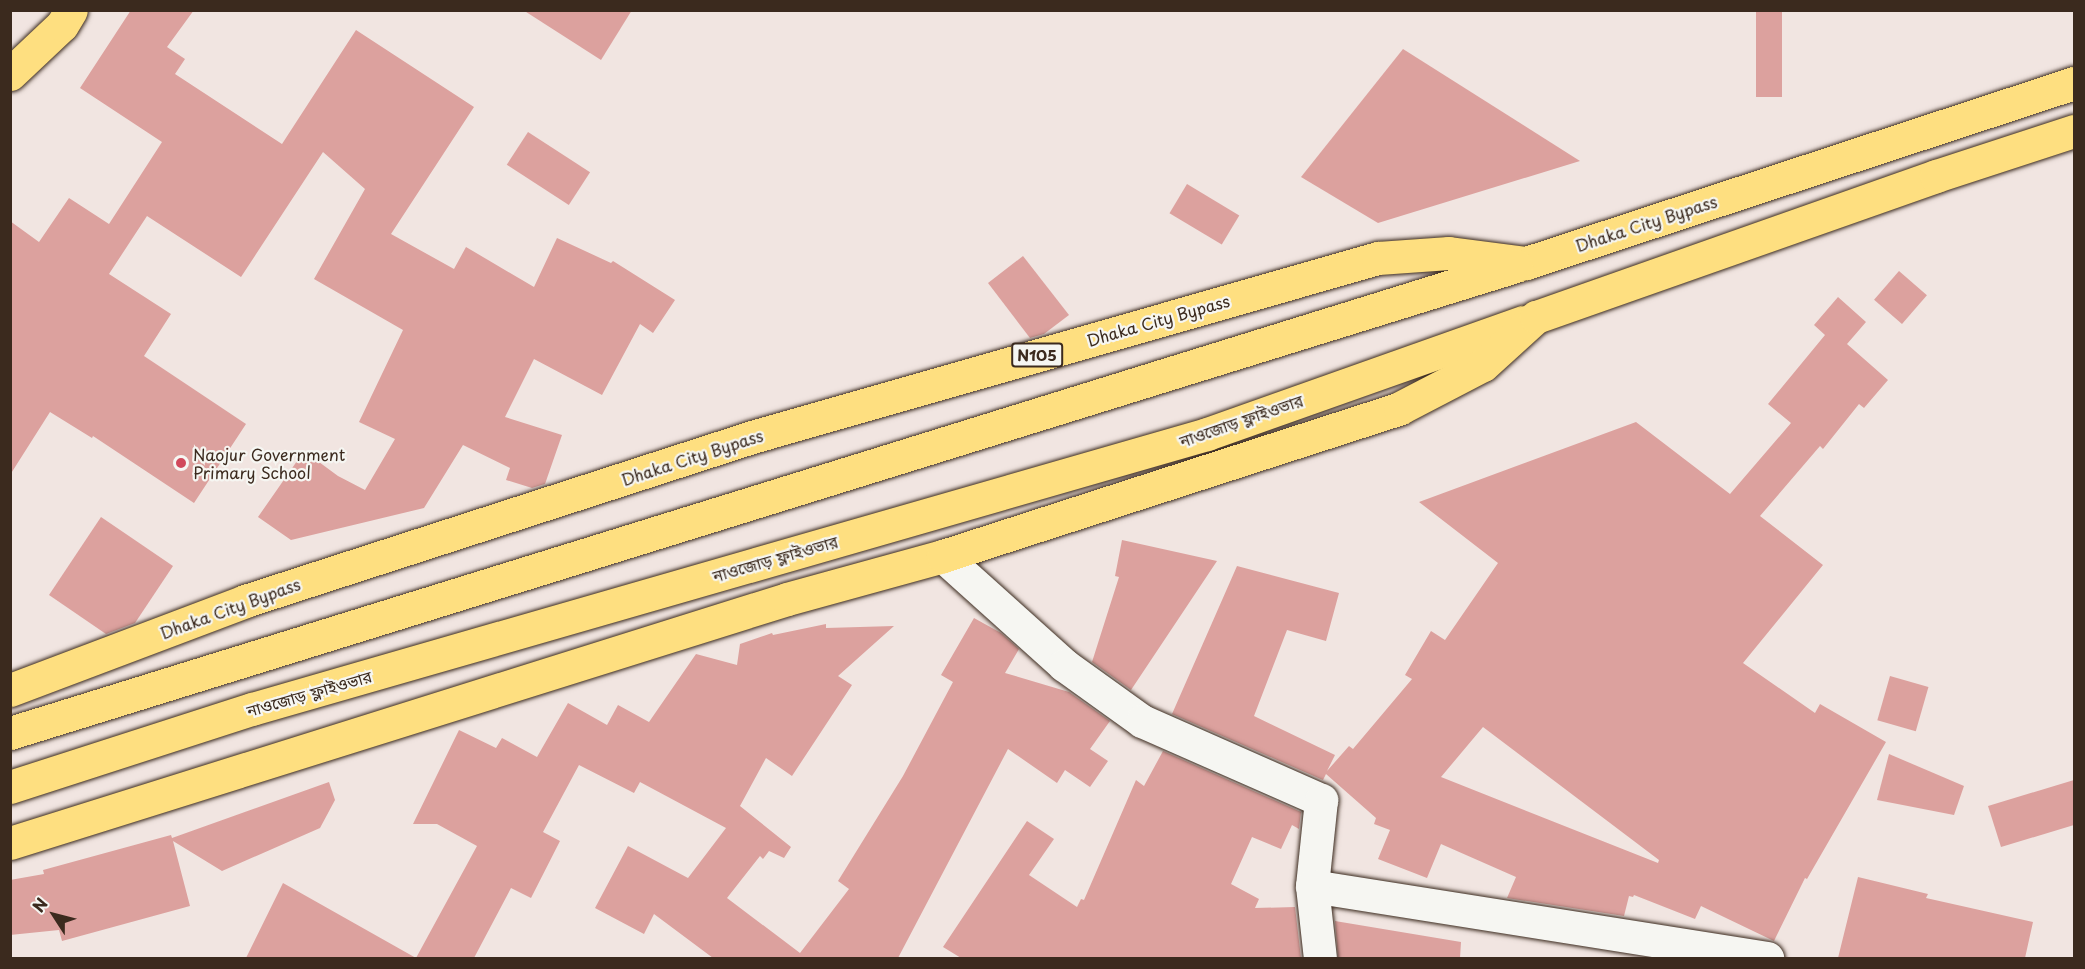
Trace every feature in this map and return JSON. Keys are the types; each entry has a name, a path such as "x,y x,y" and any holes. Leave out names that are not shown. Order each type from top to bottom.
{"highway":[{"path":"10,74 62,25 72,10"},
{"name":"Dhaka City Bypass","path":"10,690 245,601 730,444 1378,258 1449,253 1526,263 2074,83"},
{"name":"নাওজোড় ফ্লাইওভার","path":"10,787 252,709 1207,434 1936,176 2074,131"},
{"name":"N105","path":"10,733 1526,263"},
{"path":"10,843 787,599 943,556 1400,408 1483,366 1536,317"}],"street":[{"path":"943,556 1064,665 1142,721 1321,800 1312,886 1320,958"},
{"path":"1312,886 1767,958"}],"building":[{"path":"131,10 194,10 167,47 185,59 175,74 282,144 356,30 474,107 391,234 454,269 466,247 534,287 557,238 611,263 613,261 675,300 653,333 640,324 602,395 534,359 505,417 562,435 545,484 532,488 506,480 510,468 463,445 424,508 291,540 258,517 304,451 338,476 365,490 395,439 359,422 403,330 314,279 365,189 323,152 241,277 147,216 109,274 171,314 144,356 246,424 194,503 93,436 92,438 50,412 10,475 10,221 39,242 69,198 109,224 162,142 80,88"},
{"path":"523,10 632,10 601,60"},
{"path":"1756,10 1782,10 1782,97 1756,97"},
{"path":"1403,49 1580,161 1378,223 1301,177"},
{"path":"528,132 590,172 569,205 507,165"},
{"path":"1187,184 1239,215 1222,245 1169,213"},
{"path":"1023,256 1069,315 1044,334 1030,338 988,283"},
{"path":"1899,271 1927,295 1902,324 1874,300"},
{"path":"1838,297 1866,322 1847,344 1888,380 1864,408 1859,404 1823,449 1820,446 1760,516 1823,565 1743,663 1815,713 1820,704 1886,742 1807,879 1805,878 1774,941 1701,906 1695,919 1634,895 1629,896 1624,916 1507,898 1516,877 1441,844 1427,878 1378,859 1390,830 1374,824 1376,818 1326,774 1323,780 1172,714 1237,566 1339,593 1326,641 1287,630 1254,716 1335,755 1327,771 1349,746 1353,749 1412,679 1405,675 1431,631 1445,640 1498,563 1419,502 1636,422 1730,494 1791,423 1768,404 1825,335 1814,325","holes":["1483,727 1659,860 1658,863 1441,777"]},
{"path":"101,517 173,566 135,623 106,634 49,595"},
{"path":"1122,540 1217,561 1131,690 1092,662 1119,577 1115,576"},
{"path":"974,618 1001,633 1019,649 1005,673 1069,692 1110,721 1090,749 1108,761 1090,787 1065,770 1057,783 1008,749 898,958 713,958 654,914 644,934 595,908 628,846 688,878 726,828 640,782 634,793 579,765 543,832 560,841 531,898 511,888 474,958 416,958 477,846 437,824 413,824 459,730 496,748 502,738 537,757 568,703 607,725 618,705 649,722 696,654 737,665 740,644 772,633 773,635 826,624 826,628 894,626 838,676 852,685 792,776 766,758 740,806 791,847 784,858 769,851 763,859 760,856 727,898 800,953 849,889 838,881 903,776 953,682 941,675"},
{"path":"1890,676 1928,687 1916,731 1877,720"},
{"path":"1163,751 1301,812 1299,829 1292,825 1281,849 1252,837 1231,884 1259,899 1255,908 1295,907 1301,958 961,958 943,947 1027,821 1054,839 1029,875 1077,907 1081,899 1084,900 1136,780 1144,786"},
{"path":"1889,754 1964,786 1954,815 1877,800"},
{"path":"2074,780 2074,825 2001,847 1988,806"},
{"path":"329,782 335,800 320,828 222,871 173,841 190,906 62,941 59,930 10,935 10,880 44,874 43,870 171,835 172,838"},
{"path":"1858,877 1928,894 1926,898 2033,922 2025,958 1838,958"},
{"path":"283,883 416,958 246,958"},
{"path":"1335,921 1461,942 1460,958 1338,958"}],"place":[{"name":"Naojur Government Primary School","path":"181,463"}]}
